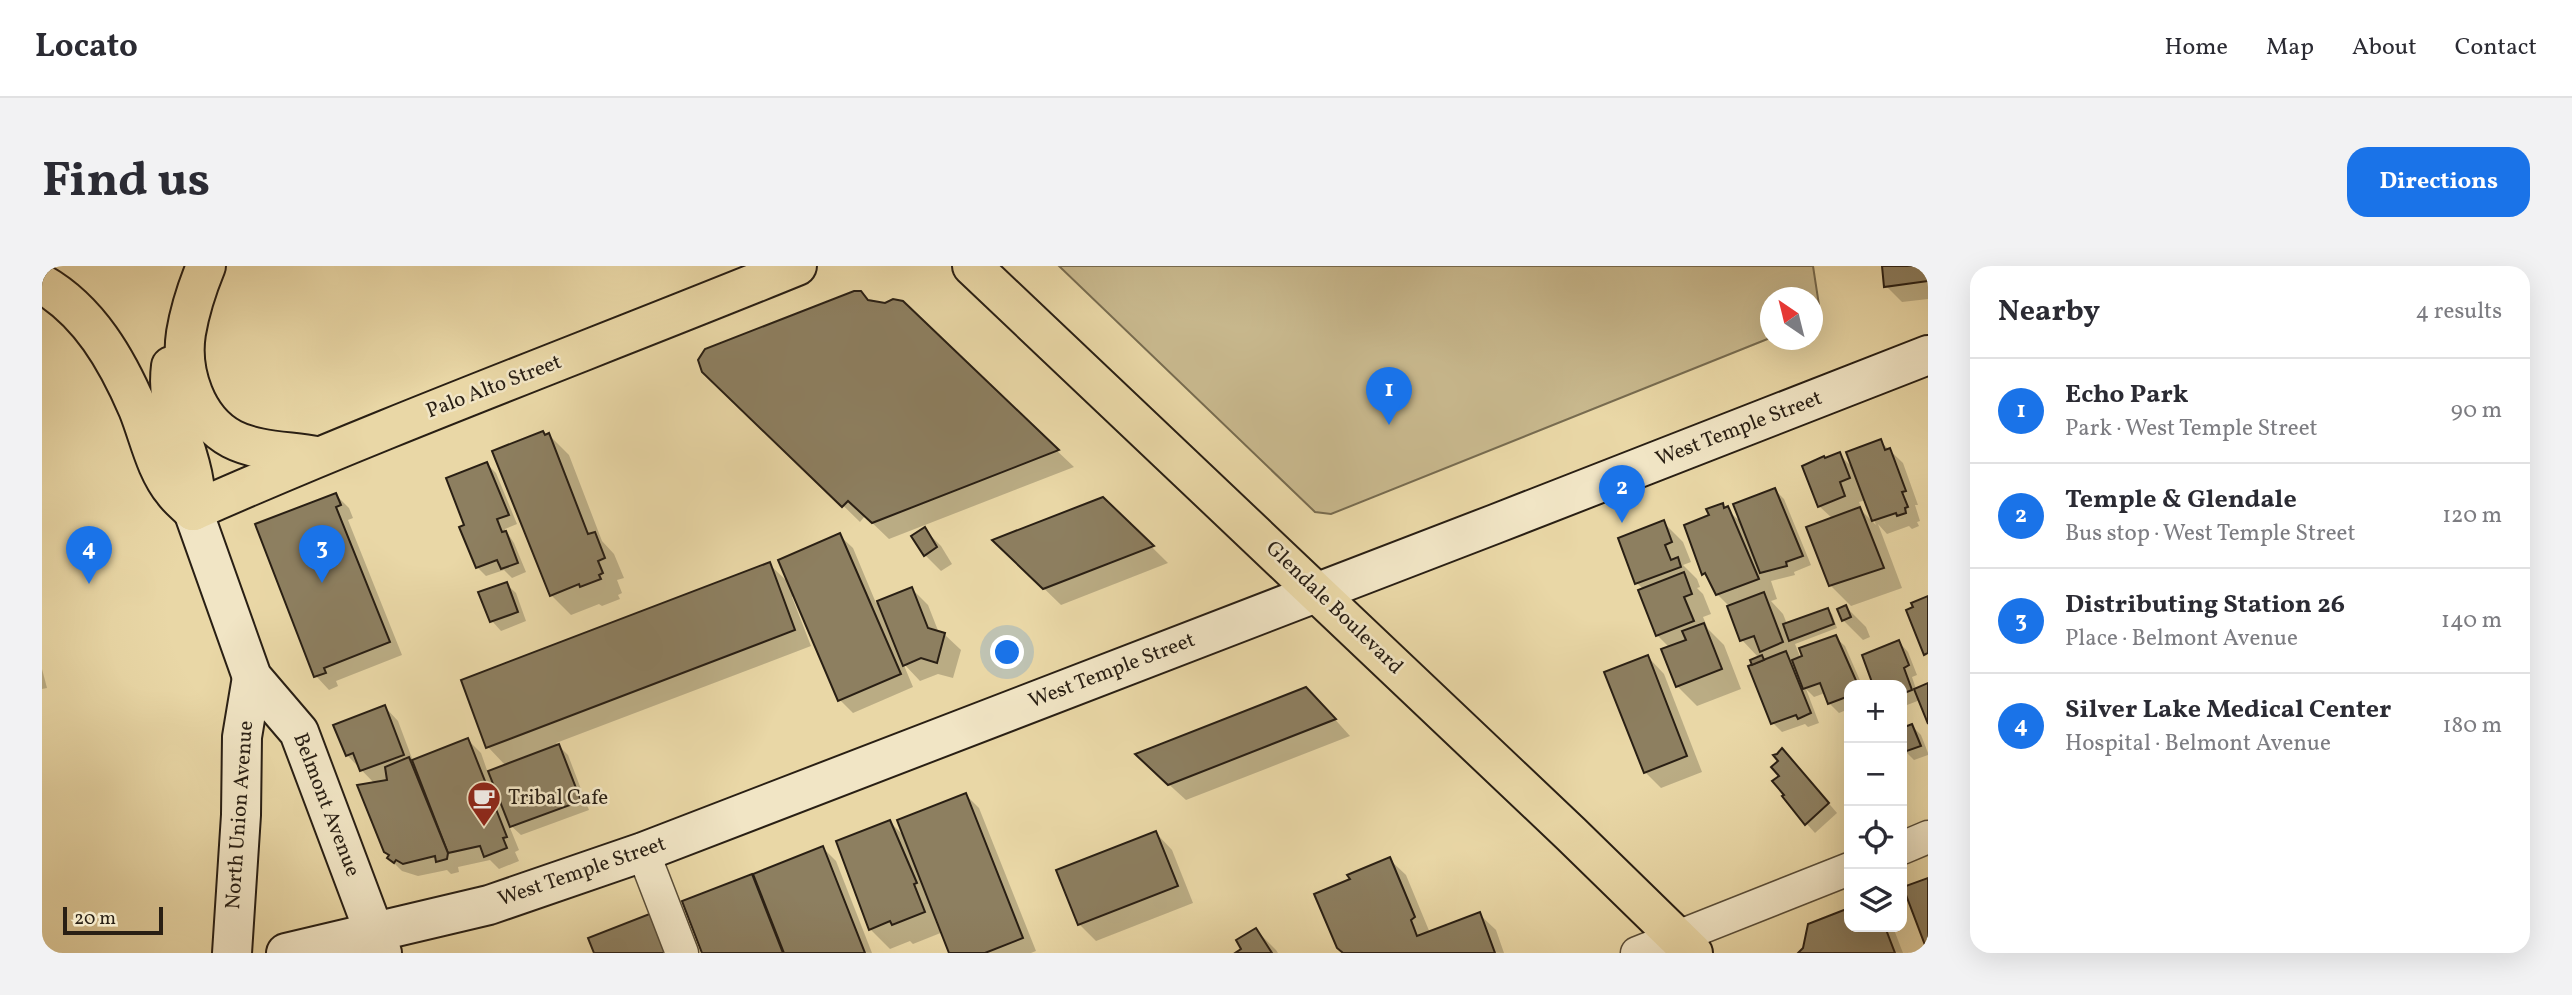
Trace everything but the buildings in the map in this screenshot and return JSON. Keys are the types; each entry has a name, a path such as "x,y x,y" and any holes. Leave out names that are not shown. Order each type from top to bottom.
{"main road":[{"path":"206,266 193,299 185,336 188,372 195,400 209,423 233,440 260,448 316,456"},
{"path":"193,510 194,485 190,464 172,413 169,380 174,345 186,309 206,266"},
{"name":"Palo Alto Street","path":"193,510 316,456 661,322 797,266"},
{"name":"Glendale Boulevard","path":"972,266 1685,945"},
{"path":"42,284 78,311 101,338 138,409 161,471 173,492 193,510"},
{"name":"West Temple Street","path":"286,953 378,943 643,852 1928,355"},
{"name":"Belmont Avenue","path":"193,510 252,677 299,732 378,943"},
{"name":"North Union Avenue","path":"232,953 242,815 242,737 252,677"}],"street":[{"path":"1907,846 1928,837"},
{"path":"643,852 682,953"},
{"path":"1637,953 1685,945 1844,871"}],"shaded area":[{"path":"1059,266 1813,266 1816,287 1760,287 1760,342 1331,514 1315,512"}],"place":[{"name":"Echo Park","path":"1389,425"},
{"name":"Temple & Glendale","path":"1622,523"},
{"name":"Distributing Station 26","path":"322,583"},
{"name":"Silver Lake Medical Center","path":"89,584"},
{"name":"Tribal Cafe","path":"484,828"}]}
